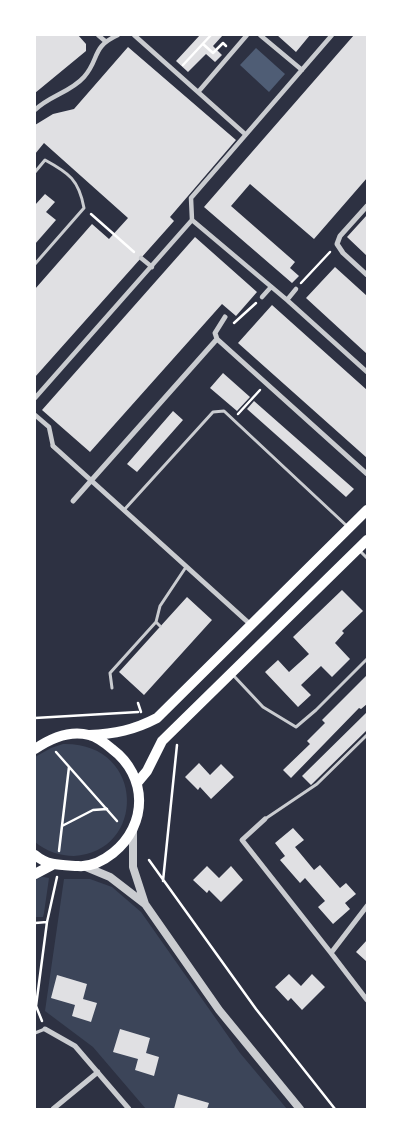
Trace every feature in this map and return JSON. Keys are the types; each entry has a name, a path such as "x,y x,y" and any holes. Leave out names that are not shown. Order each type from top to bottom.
{"main road":[{"path":"35,749 40,741 58,736 117,733 133,730 157,718 367,510"},
{"path":"138,783 147,771 162,741 367,540"},
{"path":"35,855 52,865 86,867 106,858 120,847 133,831 138,816 138,783 131,769 117,752 89,735"},
{"path":"35,874 52,865"}],"street":[{"path":"98,35 105,41"},
{"path":"35,110 72,87 85,76 100,46 105,41 118,35"},
{"path":"134,35 245,134"},
{"path":"199,91 247,35"},
{"path":"260,35 302,70"},
{"path":"35,398 192,220 191,198 332,35"},
{"path":"367,206 340,236 338,244 343,253 367,274"},
{"path":"192,220 287,300 367,372"},
{"path":"141,258 152,267"},
{"path":"262,297 271,287"},
{"path":"287,300 296,288"},
{"path":"225,317 215,333 217,339 367,474"},
{"path":"73,501 217,339"},
{"path":"35,415 48,427 53,446 251,626"},
{"path":"265,819 242,840 367,1000"},
{"path":"133,831 133,867 145,904 219,1010 300,1109"},
{"path":"86,867 110,877 145,904"},
{"path":"331,953 367,906"},
{"path":"45,1029 75,1046 129,1109"},
{"path":"53,1109 98,1072"}],"lane":[{"path":"35,172 44,160 66,171 81,189 84,208 35,264"},
{"path":"123,510 213,412 224,410 349,528"},
{"path":"358,548 367,558"},
{"path":"112,688 110,673 156,622 160,606 186,567"},
{"path":"156,622 160,626"},
{"path":"231,673 263,707 296,727 316,710 367,659"},
{"path":"265,819 318,784 367,735"},
{"path":"35,1033 45,1029"}],"path":[{"path":"183,66 211,35"},
{"path":"203,44 213,53 223,43"},
{"path":"84,208 141,258"},
{"path":"296,288 338,244"},
{"path":"217,339 262,297"},
{"path":"234,419 266,382"},
{"path":"138,703 141,712"},
{"path":"35,718 141,712 157,718"},
{"path":"163,881 178,742 174,729"},
{"path":"56,750 117,821"},
{"path":"59,850 69,767"},
{"path":"62,826 93,810 107,809"},
{"path":"149,860 256,1009 334,1109"},
{"path":"45,1029 35,1006 47,922 57,877"},
{"path":"35,923 47,922"}],"shaded area":[{"path":"256,48 285,74 269,92 240,65"},
{"path":"63,744 90,748 110,760 122,778 127,798 124,818 115,837 98,850 74,856 53,852 35,842 35,757"},
{"path":"35,878 49,878 44,913 43,917 35,917"},
{"path":"64,879 90,879 112,887 141,912 240,1053 287,1109 146,1109 93,1047 45,1011"}],"building":[{"path":"35,35 78,35 86,44 86,51 35,93"},
{"path":"200,35 223,35 213,46 222,55 215,62 206,54 188,72 176,61"},
{"path":"277,35 310,35 296,52"},
{"path":"354,35 367,35 367,178 314,239 250,184 231,206 295,262 290,268 299,276 292,283 204,207"},
{"path":"128,47 236,140 170,217 174,221 35,377 35,289 92,224 109,239 128,218 44,143 35,154 35,125 53,114 74,109"},
{"path":"45,194 55,202 46,212 56,220 35,244 35,205"},
{"path":"367,215 367,256 347,237"},
{"path":"195,237 257,292 236,316 222,304 90,452 42,410"},
{"path":"335,267 367,296 367,354 306,298"},
{"path":"272,305 367,390 367,458 238,343"},
{"path":"223,373 250,397 237,411 210,388"},
{"path":"254,401 354,489 346,497 247,409"},
{"path":"173,411 183,420 137,472 127,464"},
{"path":"342,590 363,611 342,631 344,633 335,643 350,659 332,677 321,666 301,685 311,695 298,707 265,672 278,660 289,672 309,654 293,637"},
{"path":"187,597 212,620 144,695 119,672"},
{"path":"367,675 367,704 361,709 359,708 291,778 283,770 310,744 307,741 325,723 322,720"},
{"path":"367,712 367,730 311,785 302,776"},
{"path":"199,763 210,775 221,764 234,777 211,799 200,787 198,790 185,777"},
{"path":"293,828 304,840 295,847 314,870 320,865 340,888 346,883 356,894 345,903 350,909 333,924 318,907 325,901 305,878 300,883 280,860 285,856 275,843"},
{"path":"207,866 219,878 231,866 243,880 221,902 209,890 207,893 193,880"},
{"path":"367,940 367,959 366,961 356,952"},
{"path":"289,974 301,986 312,974 325,987 302,1010 291,998 288,1001 275,987"},
{"path":"57,975 87,984 83,999 97,1003 91,1022 72,1016 75,1005 51,998"},
{"path":"120,1029 150,1038 146,1053 159,1057 154,1076 135,1070 138,1059 113,1052"},
{"path":"178,1094 209,1103 207,1109 174,1109"}]}
